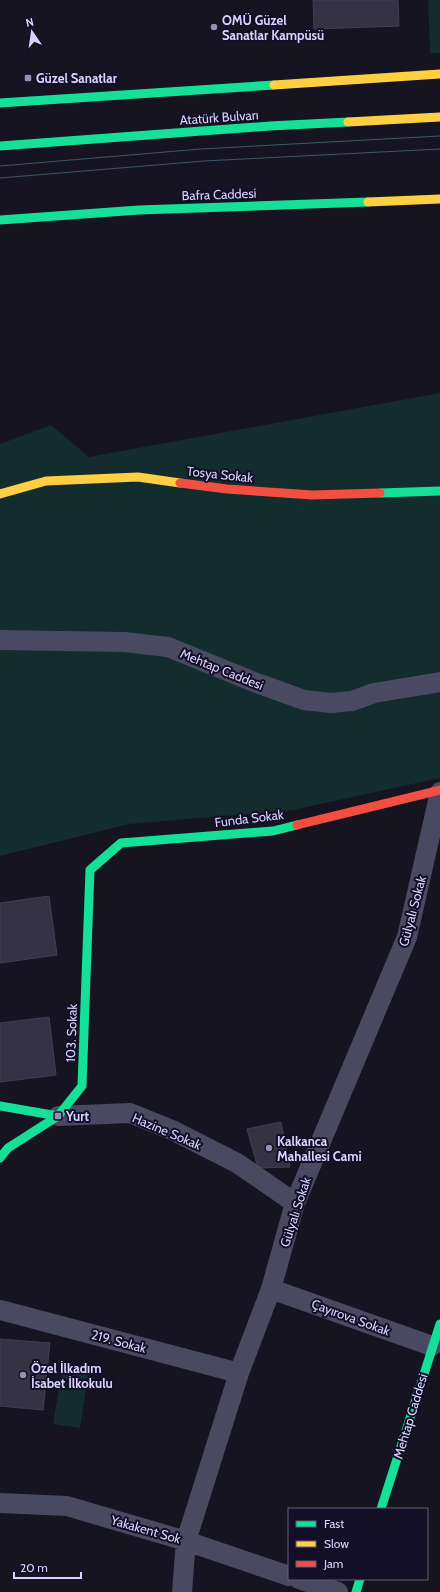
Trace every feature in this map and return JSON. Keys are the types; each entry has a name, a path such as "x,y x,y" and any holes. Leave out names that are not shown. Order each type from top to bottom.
{"street":[{"path":"0,103 440,74"},
{"name":"Atatürk Bulvarı","path":"0,146 270,126 440,117"},
{"name":"Bafra Caddesi","path":"0,220 139,210 440,199"},
{"name":"Tosya Sokak","path":"0,494 46,481 138,477 227,489 312,495 440,491"},
{"name":"Mehtap Caddesi","path":"0,640 124,642 168,648 304,700 330,703 352,701 374,693 440,682"},
{"name":"Funda Sokak","path":"90,870 121,843 273,831 440,791"},
{"name":"Gülyalı Sokak","path":"182,1592 186,1541 239,1373 271,1289 295,1202 407,936 440,791"},
{"name":"103. Sokak","path":"0,1158 8,1148 58,1116 82,1086 90,870"},
{"name":"Hazine Sokak","path":"0,1106 58,1116 130,1113 172,1130 237,1163 295,1202"},
{"name":"Çayırova Sokak","path":"271,1289 432,1346"},
{"name":"219. Sokak","path":"0,1310 239,1373"},
{"name":"Mehtap Caddesi","path":"381,1508 440,1324"},
{"name":"Yakakent Sok","path":"0,1504 67,1506 186,1541 288,1576"},
{"path":"302,1580 338,1592"},
{"path":"356,1592 360,1580"}],"green space":[{"path":"428,0 440,0 440,53 430,53"},
{"path":"440,393 440,778 293,810 129,824 0,856 0,444 51,425 89,457"},
{"path":"63,1365 89,1370 80,1428 53,1424"}],"building":[{"path":"313,0 398,0 399,26 314,29"},
{"path":"49,896 57,955 0,963 0,903"},
{"path":"49,1017 56,1075 0,1082 0,1023"},
{"name":"Kalkanca Mahallesi Cami","path":"281,1122 290,1167 258,1168 247,1129"},
{"name":"Özel İlkadım İsabet İlkokulu","path":"0,1339 50,1343 43,1410 0,1406"}],"tram line":[{"path":"0,166 201,149 440,136"},
{"path":"0,178 204,161 440,149"}],"traffic: fast":[{"path":"0,103 274,85"},
{"path":"0,146 270,126 348,122"},
{"path":"0,220 139,210 368,202"},
{"path":"380,493 440,491"},
{"path":"0,1158 8,1148 58,1116 82,1086 90,870 121,843 273,831 297,825"},
{"path":"0,1106 58,1116"},
{"path":"381,1508 440,1324"},
{"path":"356,1592 360,1580"}],"traffic: slow":[{"path":"274,85 440,74"},
{"path":"348,122 440,117"},
{"path":"368,202 440,199"},
{"path":"0,494 46,481 138,477 180,483"}],"traffic: jam":[{"path":"180,483 227,489 312,495 380,493"},
{"path":"297,825 440,790"}],"place":[{"name":"OMÜ Güzel Sanatlar Kampüsü","path":"214,27"},
{"name":"Güzel Sanatlar","path":"28,78"},
{"name":"Yurt","path":"58,1116"},
{"name":"Kalkanca Mahallesi Cami","path":"269,1148"},
{"name":"Özel İlkadım İsabet İlkokulu","path":"23,1375"}]}
